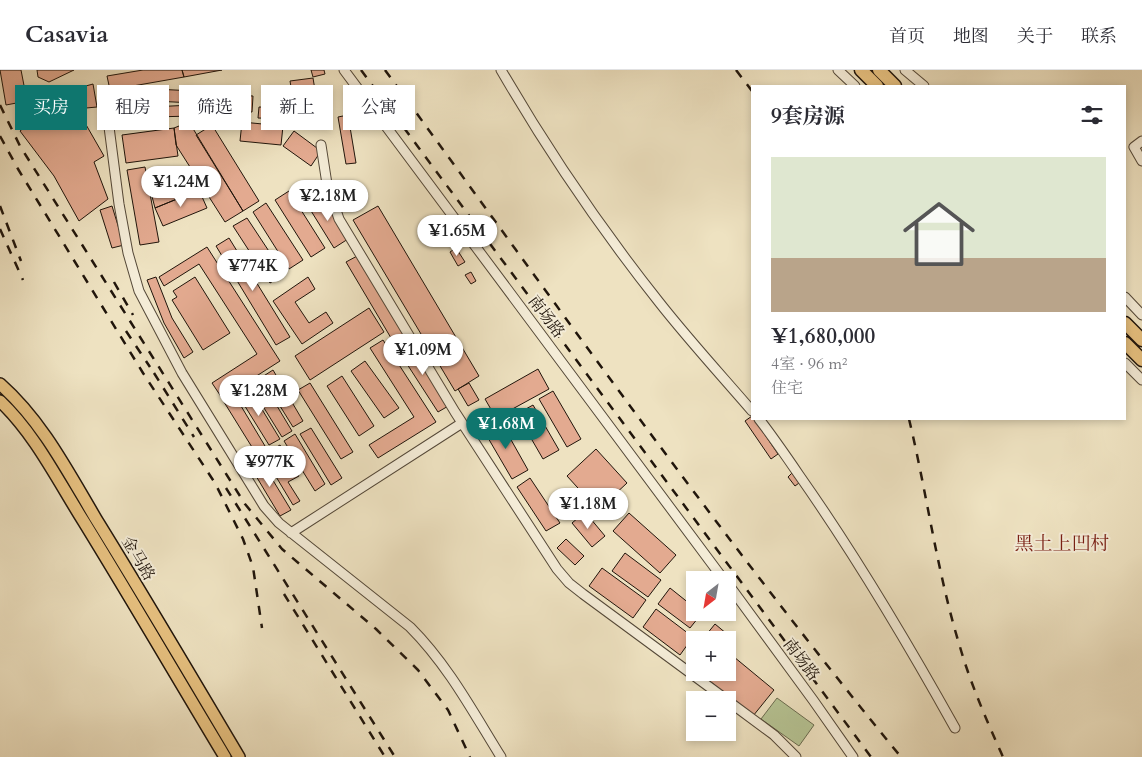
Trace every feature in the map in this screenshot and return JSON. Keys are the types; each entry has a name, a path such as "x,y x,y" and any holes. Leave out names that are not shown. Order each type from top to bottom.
{"highway":[{"path":"861,70 876,85"},
{"path":"879,70 894,85"},
{"path":"1126,324 1142,340"},
{"path":"1126,344 1142,360"}],"main road":[{"name":"金马路","path":"0,384 23,406 53,449 239,757"},
{"name":"金马路","path":"0,401 14,414 48,463 225,757"}],"street":[{"name":"南场路","path":"344,70 717,571"},
{"path":"501,70 537,131 607,233 659,302 751,410"},
{"path":"838,70 854,85"},
{"path":"905,70 923,85"},
{"path":"109,130 122,223 139,291 182,373 264,506 279,523 410,628 428,645 456,683 501,757"},
{"path":"1142,141 1134,147 1142,162"},
{"path":"321,145 327,184 339,219 462,423 557,569 569,583 715,691"},
{"path":"1126,298 1142,315"},
{"path":"1126,364 1142,380"},
{"path":"760,420 827,516 873,588 908,644 955,728"},
{"path":"291,533 462,423"},
{"name":"南场路","path":"736,595 849,756"},
{"path":"736,707 774,735 796,757"}],"green space":[{"path":"777,698 814,725 799,746 761,719"}],"building":[{"path":"0,70 21,70 24,85 15,85 15,103 6,105"},
{"path":"37,70 74,70 49,82 38,77"},
{"path":"143,70 182,70 184,77 138,85 109,85 107,76"},
{"path":"182,70 222,70 184,77"},
{"path":"311,70 324,70 325,74 313,77"},
{"path":"313,78 314,85 291,85 290,81"},
{"path":"93,84 97,107 87,108 87,86"},
{"path":"169,90 179,90 179,102 169,102"},
{"path":"251,96 253,96 251,112"},
{"path":"169,106 179,106 179,116 169,117"},
{"path":"259,107 261,107 261,118 258,118"},
{"path":"343,116 343,130 350,130 356,163 346,164 338,117"},
{"path":"251,123 261,124 261,130 283,130 281,145 240,141 241,130 251,130"},
{"path":"87,126 104,156 94,162 108,199 79,221 54,176 20,131 87,130"},
{"path":"179,126 179,130 194,130 243,211 225,222 176,145 174,128"},
{"path":"174,128 178,156 126,163 122,135"},
{"path":"204,130 215,130 259,201 243,211 196,135"},
{"path":"294,131 321,151 311,166 283,146"},
{"path":"145,167 159,242 140,245 127,170"},
{"path":"194,175 199,190 155,208 148,181 157,179 159,186"},
{"path":"199,190 207,208 163,226 155,208"},
{"path":"289,191 325,248 311,257 275,200"},
{"path":"322,197 348,239 334,248 308,206"},
{"path":"266,203 303,260 289,269 253,212"},
{"path":"112,206 124,245 112,248 100,210"},
{"path":"378,206 479,376 455,391 353,220"},
{"path":"247,218 284,274 270,283 233,226"},
{"path":"229,238 290,337 276,345 216,246"},
{"path":"207,247 280,361 222,398 212,383 257,354 199,264 164,286 159,277"},
{"path":"456,248 465,262 458,266 450,252"},
{"path":"359,255 407,335 394,343 346,262"},
{"path":"471,272 476,281 471,284 465,275"},
{"path":"156,277 172,318 193,352 184,358 164,323 147,280"},
{"path":"195,277 230,333 203,350 172,300 177,297 173,291"},
{"path":"308,277 315,289 295,302 309,323 326,312 333,323 302,344 273,301"},
{"path":"369,308 384,332 310,380 295,356"},
{"path":"408,339 450,405 438,412 396,347"},
{"path":"383,340 436,422 378,458 369,445 414,417 370,348"},
{"path":"365,361 399,408 384,418 351,371"},
{"path":"538,369 549,389 496,418 485,399"},
{"path":"273,370 303,421 293,427 262,377"},
{"path":"342,376 374,426 359,436 327,386"},
{"path":"262,381 292,431 282,437 251,387"},
{"path":"310,383 353,452 341,459 298,390"},
{"path":"469,383 479,400 468,406 458,389"},
{"path":"249,388 280,439 269,445 238,395"},
{"path":"553,391 581,439 567,447 539,399"},
{"path":"235,396 265,446 255,452 224,402"},
{"path":"533,405 559,450 543,459 517,414"},
{"path":"751,417 751,420 755,420 778,454 771,459 745,421"},
{"path":"501,422 528,470 512,479 484,431"},
{"path":"311,428 342,478 331,485 300,434"},
{"path":"295,434 325,484 315,491 284,441"},
{"path":"280,445 299,476 288,482 300,501 293,505 263,455"},
{"path":"596,449 627,483 598,510 567,476"},
{"path":"260,459 291,510 280,516 250,466"},
{"path":"792,473 799,483 795,486 788,477"},
{"path":"530,478 560,523 546,531 517,487"},
{"path":"585,512 605,536 592,547 572,523"},
{"path":"629,513 676,555 660,573 613,531"},
{"path":"566,539 584,556 575,565 557,548"},
{"path":"625,553 661,580 648,597 612,571"},
{"path":"602,568 646,600 633,618 589,586"},
{"path":"670,588 686,601 686,621 696,621 690,628 658,604"},
{"path":"656,609 686,632 686,647 680,655 643,627"},
{"path":"715,624 723,631 709,631"},
{"path":"736,659 774,690 753,716 736,702 736,691 722,691 710,681 736,681"}],"railway":[{"path":"361,70 871,757"},
{"path":"385,70 702,503 901,757"},
{"path":"736,70 751,90"},
{"path":"0,105 20,146 245,504 282,549 376,629 418,670 448,710 470,757"},
{"path":"0,136 18,169 143,373 215,483 243,539 253,567 262,628"},
{"path":"0,206 21,261"},
{"path":"0,229 23,280"},
{"path":"114,282 133,315"},
{"path":"126,331 150,367"},
{"path":"154,373 194,437"},
{"path":"909,420 952,619 974,689 1003,757"},
{"path":"226,488 395,757"},
{"path":"284,594 385,757"}],"district":[{"name":"黑土上凹村","path":"1062,543"}]}
